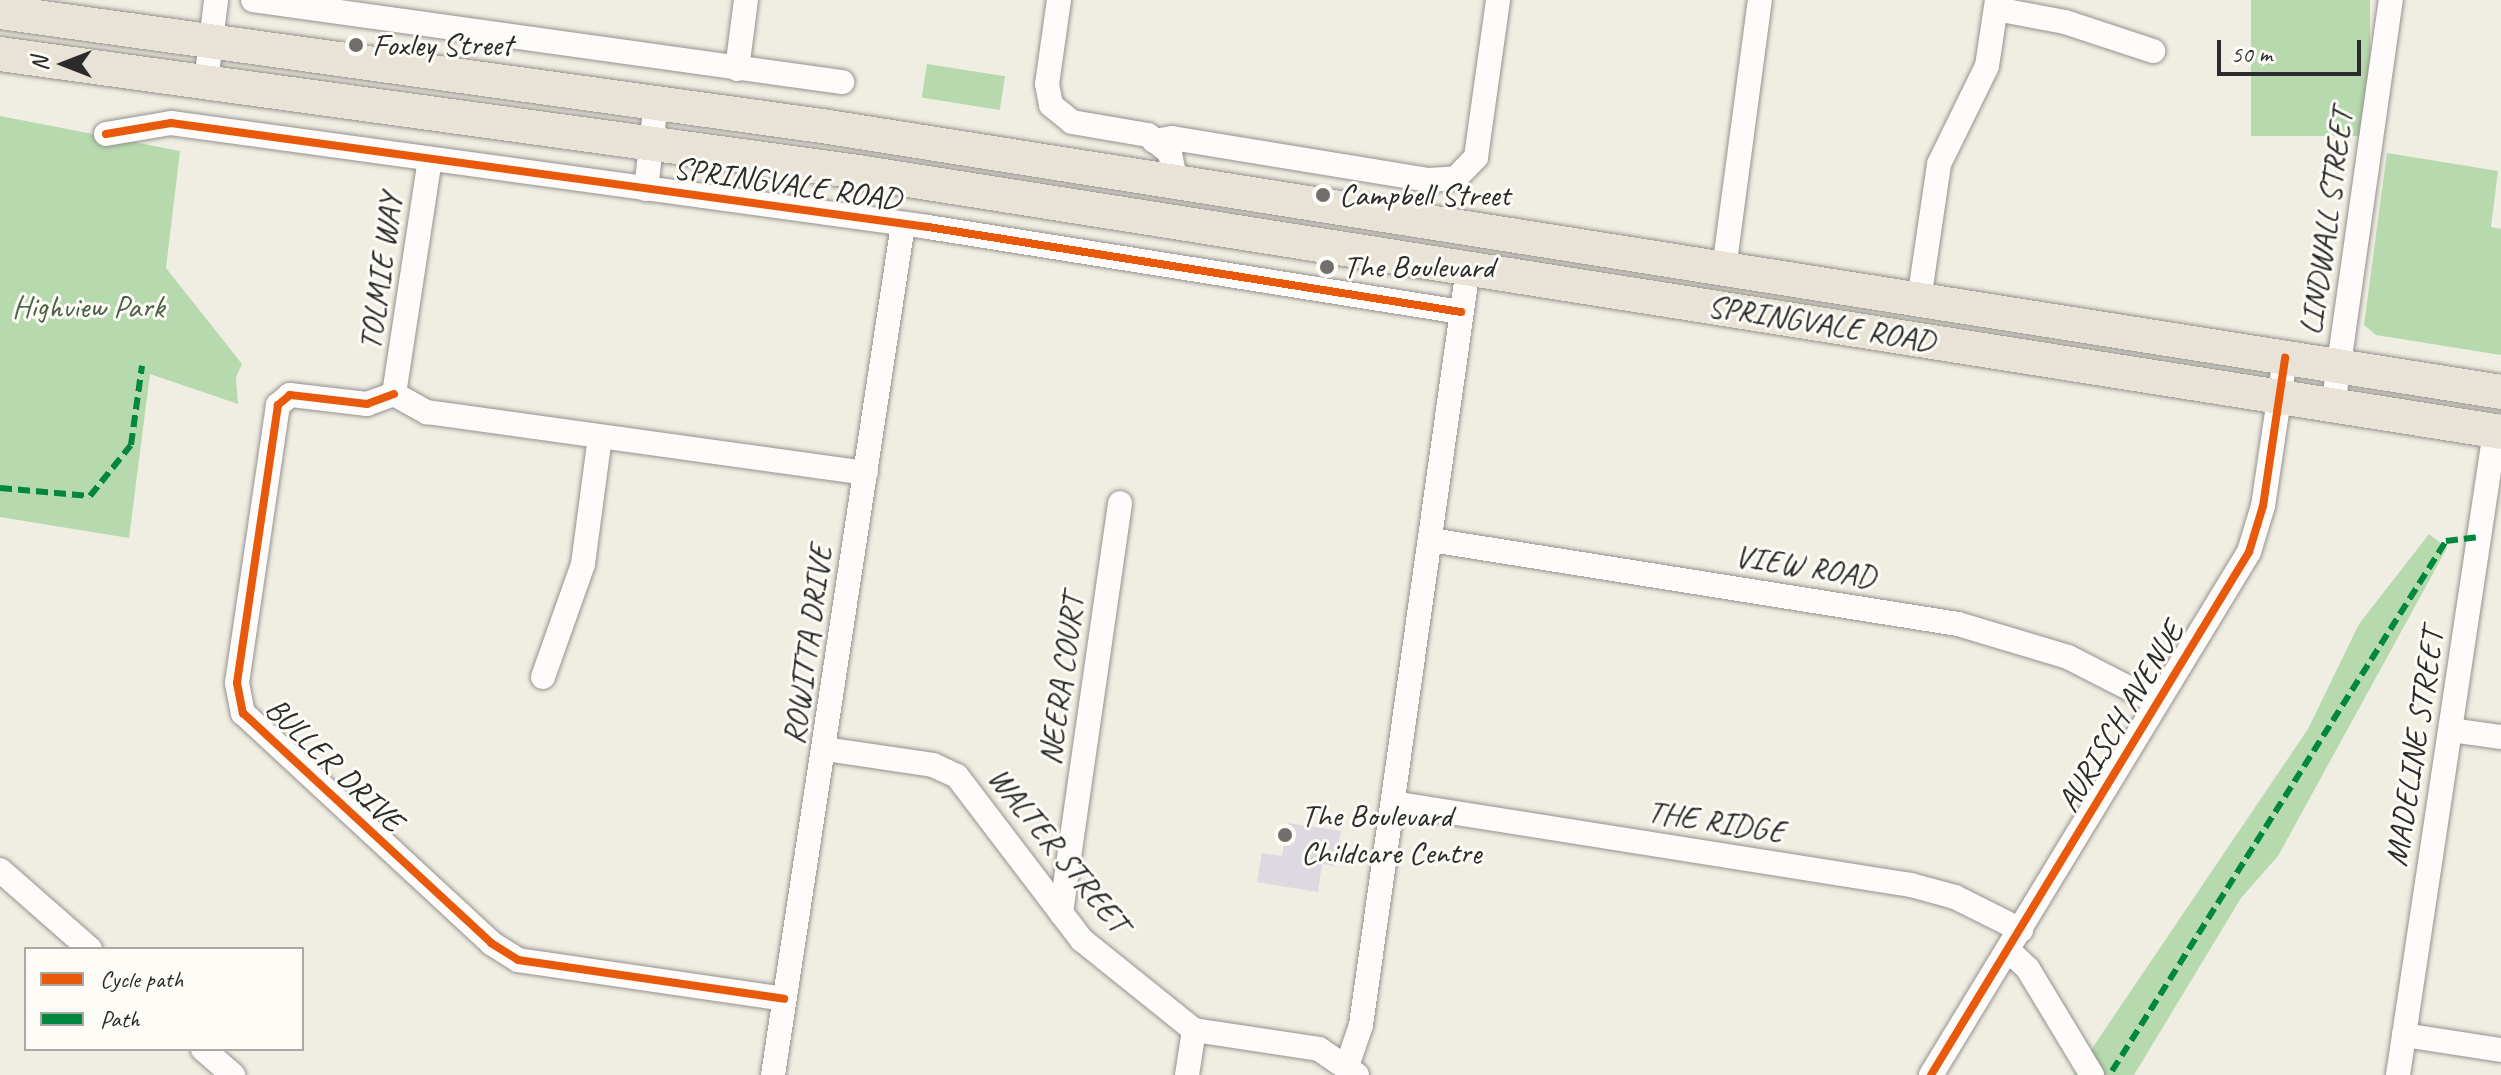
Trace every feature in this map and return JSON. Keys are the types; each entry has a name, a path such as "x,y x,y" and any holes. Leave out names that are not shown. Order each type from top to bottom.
{"highway":[{"name":"SPRINGVALE ROAD","path":"0,12 656,102 2501,392"},
{"name":"SPRINGVALE ROAD","path":"0,54 653,143 1468,268 2498,432"}],"street":[{"path":"206,82 216,0"},
{"path":"253,0 362,8 737,69 842,82"},
{"path":"737,69 746,0"},
{"path":"1059,0 1047,84 1051,105 1072,122 1137,132 1156,143 1172,138 1429,180 1448,180 1468,171 1476,157 1498,0"},
{"path":"1724,269 1760,0"},
{"name":"LINDWALL STREET","path":"2333,406 2391,0"},
{"path":"1919,300 1939,164 1987,66 1997,4 2153,51"},
{"name":"SPRINGVALE ROAD","path":"646,189 656,102"},
{"name":"SPRINGVALE ROAD","path":"106,134 171,123 903,224 1461,312"},
{"path":"1141,217 1162,181 1156,143"},
{"name":"TOLMIE WAY","path":"394,394 430,159"},
{"name":"ROWITTA DRIVE","path":"773,1075 903,224"},
{"path":"1187,1075 1194,1030 1319,1049 1352,1071 1468,268"},
{"name":"AURISCH AVENUE","path":"1931,1075 2254,538 2285,358"},
{"path":"394,394 427,412 866,473"},
{"name":"BULLER DRIVE","path":"394,394 367,404 290,395 278,405 237,683 243,713 479,933 518,960 784,999"},
{"name":"MADELINE STREET","path":"2398,1075 2498,432"},
{"path":"543,677 583,564 600,437"},
{"name":"NEERA COURT","path":"1061,913 1120,503"},
{"name":"VIEW ROAD","path":"1431,540 1958,624 2068,657 2156,702"},
{"path":"2451,730 2501,737"},
{"name":"WALTER STREET","path":"825,749 933,765 957,776 1082,940 1194,1030"},
{"name":"THE RIDGE","path":"1393,803 1911,885 1955,897 2015,940 2028,969 2092,1075"},
{"path":"0,870 88,947"},
{"path":"2404,1035 2501,1050"},
{"path":"205,1051 233,1075"}],"green space":[{"path":"2251,0 2370,0 2370,136 2251,136"},
{"path":"927,64 1005,76 1000,110 922,98"},
{"name":"Highview Park","path":"0,116 180,151 166,268 242,364 236,377 238,404 150,374 129,538 0,517"},
{"path":"2387,153 2498,171 2491,227 2501,229 2501,355 2376,335 2364,325"},
{"path":"2429,534 2447,548 2278,856 2241,898 2134,1075 2074,1075 2308,729 2359,624"}],"building":[{"path":"1288,823 1341,831 1335,866 1322,864 1318,892 1257,882 1262,853 1282,856"}],"marked path":[{"path":"0,488 90,496 131,445 142,366"},
{"path":"2112,1071 2446,541 2479,537"}],"cycle path":[{"path":"106,134 171,123 928,227 1461,312"},
{"path":"1931,1075 2249,552 2263,506 2285,358"},
{"path":"394,394 367,404 290,395 278,405 237,683 243,713 491,943 518,960 784,999"}],"place":[{"name":"Foxley Street","path":"356,45"},
{"name":"Campbell Street","path":"1323,195"},
{"name":"The Boulevard","path":"1327,267"},
{"name":"The Boulevard Childcare Centre","path":"1285,835"}]}
